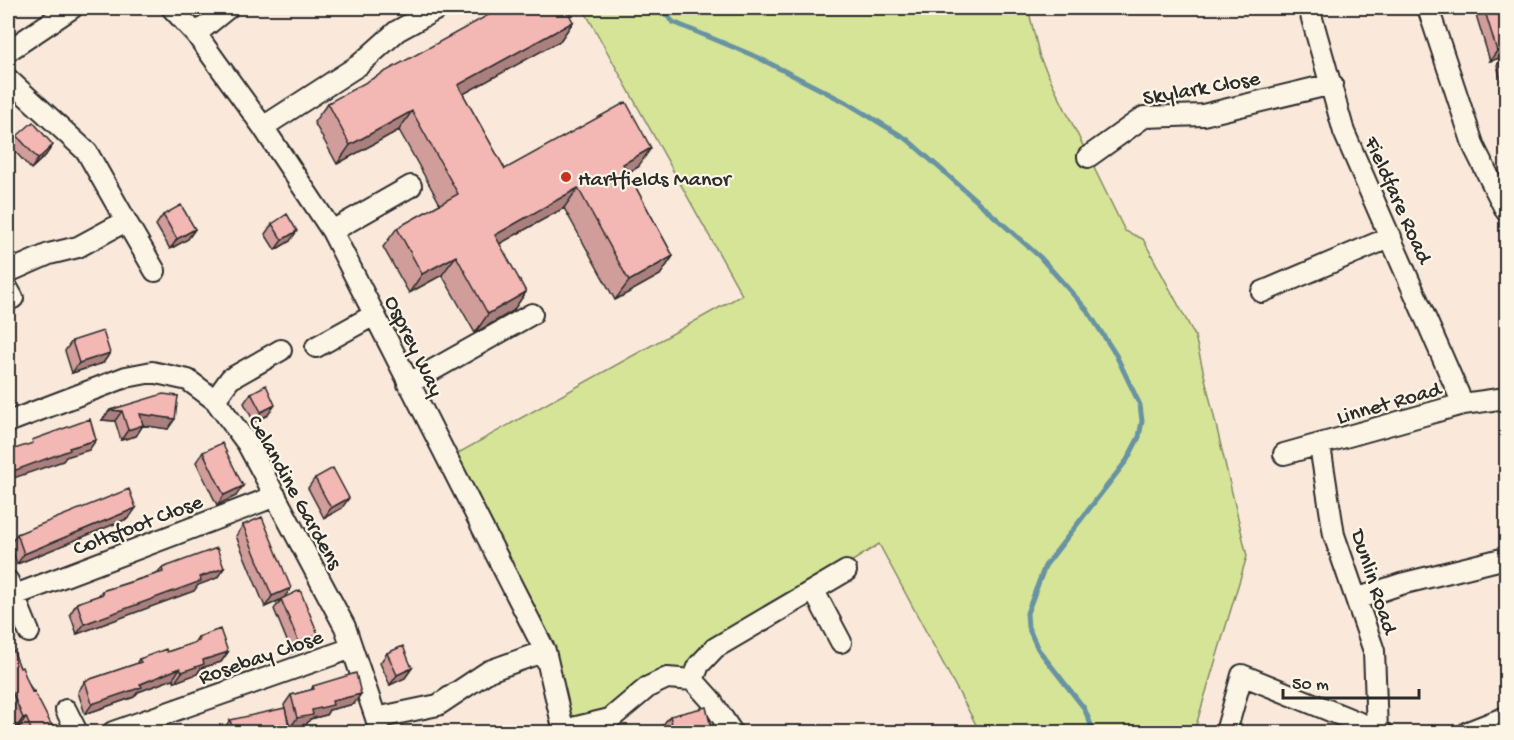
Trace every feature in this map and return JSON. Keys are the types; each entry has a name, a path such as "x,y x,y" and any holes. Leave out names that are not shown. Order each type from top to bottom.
{"street":[{"path":"8,51 72,8"},
{"name":"Osprey Way","path":"171,8 196,34 263,127 332,231 545,651 564,731"},
{"path":"196,34 228,8"},
{"path":"263,127 359,65 419,13 439,8"},
{"name":"Fieldfare Road","path":"1309,8 1344,132 1463,404"},
{"path":"1428,8 1474,147 1506,211"},
{"path":"8,79 87,152 155,271"},
{"name":"Skylark Close","path":"1088,157 1144,117 1203,115 1332,84"},
{"path":"332,231 411,186"},
{"path":"8,273 49,254 78,247 126,221"},
{"path":"1263,292 1390,237"},
{"path":"408,384 532,314"},
{"path":"316,347 374,315"},
{"path":"215,400 230,379 280,350"},
{"name":"Celandine Gardens","path":"8,422 126,378 152,372 188,380 215,400 247,443 345,627 352,648"},
{"name":"Linnet Road","path":"1284,454 1320,446 1463,404 1506,398"},
{"name":"Dunlin Road","path":"1320,446 1334,535 1374,651 1379,732"},
{"name":"Coltsfoot Close","path":"11,588 276,496"},
{"path":"1356,599 1401,584 1506,558"},
{"path":"693,680 699,665 715,648 846,571"},
{"path":"11,588 29,632"},
{"path":"814,591 841,642"},
{"name":"Rosebay Close","path":"113,732 352,648 377,725"},
{"path":"377,725 438,705 489,671 545,651"},
{"path":"1226,732 1242,675 1379,732"},
{"path":"564,731 610,719 648,687 668,678 693,680 710,699 732,732"},
{"path":"66,710 77,732"},
{"path":"1468,732 1506,717"}],"green space":[{"path":"583,8 1028,8 1040,58 1125,231 1143,239 1195,336 1247,556 1194,732 980,732 879,544 812,587 691,677 564,725 550,650 451,457 742,295"}],"building":[{"name":"Hartfields Manor","path":"501,8 566,8 573,22 458,85 505,169 626,102 651,148 623,164 673,256 629,281 578,188 495,235 526,292 488,314 456,256 422,274 397,228 458,194 412,111 350,145 328,103"},
{"path":"1484,8 1504,8 1506,48 1497,51"},
{"path":"33,122 53,145 38,159 17,136"},
{"path":"181,205 195,229 177,239 163,215"},
{"path":"287,214 297,231 282,240 272,224"},
{"path":"103,331 110,353 79,363 72,341"},
{"path":"266,385 275,405 261,412 251,393"},
{"path":"163,394 178,396 175,419 140,414 143,425 128,430 122,411 110,410"},
{"path":"90,419 96,440 69,448 70,450 8,473 8,451"},
{"path":"222,443 243,486 224,495 203,452"},
{"path":"333,468 349,498 331,508 315,478"},
{"path":"129,489 136,508 24,554 17,534"},
{"path":"262,517 291,588 272,596 243,525"},
{"path":"217,548 224,568 200,577 201,581 84,624 77,603 103,594 102,591 163,572 162,568"},
{"path":"300,590 318,634 299,643 281,599"},
{"path":"220,629 228,652 203,660 204,664 182,672 180,668 140,684 142,687 92,704 85,681 141,662 139,659 166,649 167,652 199,641 198,637"},
{"path":"8,637 20,668 22,667 32,692 34,691 55,732 32,732 26,717 23,718 8,682"},
{"path":"403,646 412,668 397,675 387,653"},
{"path":"356,673 361,694 332,701 333,705 312,710 313,715 297,718 291,695"},
{"path":"706,707 711,727 690,732 674,732 670,716"},
{"path":"285,708 290,731 233,732 230,720"}],"waterway":[{"path":"660,8 673,22 757,57 849,104 908,140 1040,257 1087,310 1116,355 1140,405 1142,421 1139,437 1127,460 1045,566 1027,613 1028,627 1038,649 1084,708 1094,732"}],"place":[{"name":"Hartfields Manor","path":"566,177"}]}
